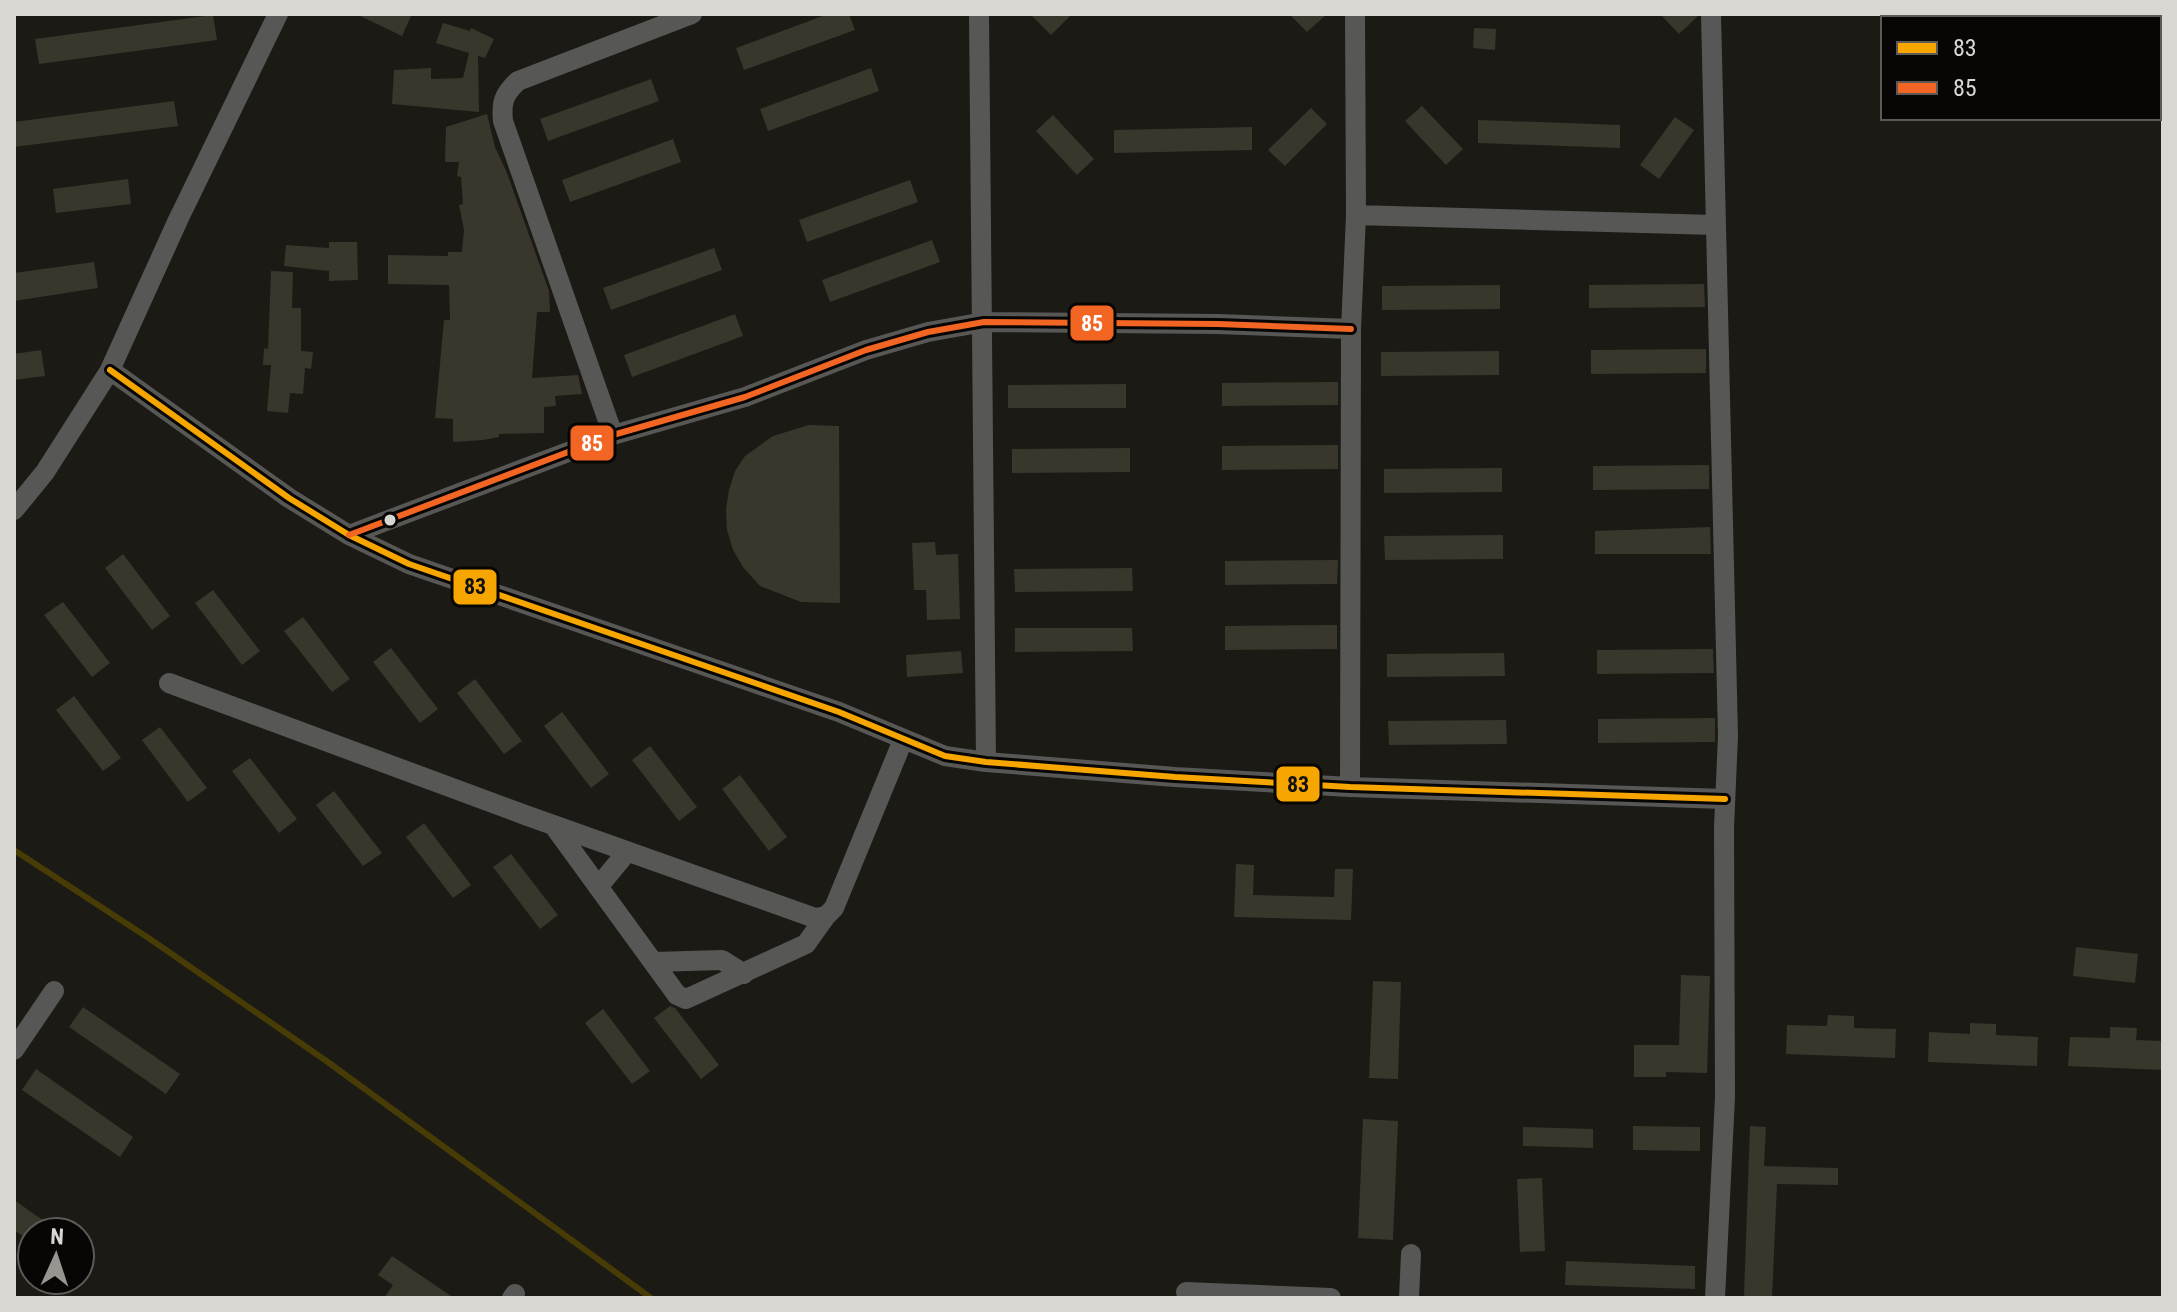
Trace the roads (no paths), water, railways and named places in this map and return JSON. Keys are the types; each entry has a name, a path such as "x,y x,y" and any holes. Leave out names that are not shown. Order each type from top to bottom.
{"street":[{"path":"14,510 45,472 110,370 178,220 278,14"},
{"path":"613,435 503,121 501,106 506,92 518,81 692,14"},
{"path":"979,14 986,762"},
{"path":"1350,787 1355,14"},
{"path":"1711,14 1728,689 1725,1097 1715,1298"},
{"path":"1356,215 1716,225"},
{"path":"349,535 613,435 745,397 866,350 928,332 984,322 1218,324 1351,329"},
{"path":"110,370 289,498 349,535 409,564 839,712 945,756 986,762 1350,787 1725,799"},
{"path":"169,683 803,915 815,918 826,916"},
{"path":"554,826 677,995 686,999 806,944 834,908 903,740"},
{"path":"598,887 627,852"},
{"path":"653,962 722,960 744,974"},
{"path":"14,1050 54,991"},
{"path":"1409,1298 1411,1254"},
{"path":"1186,1292 1331,1298"}],"waterway":[{"path":"14,850 325,1060 651,1298"}]}
